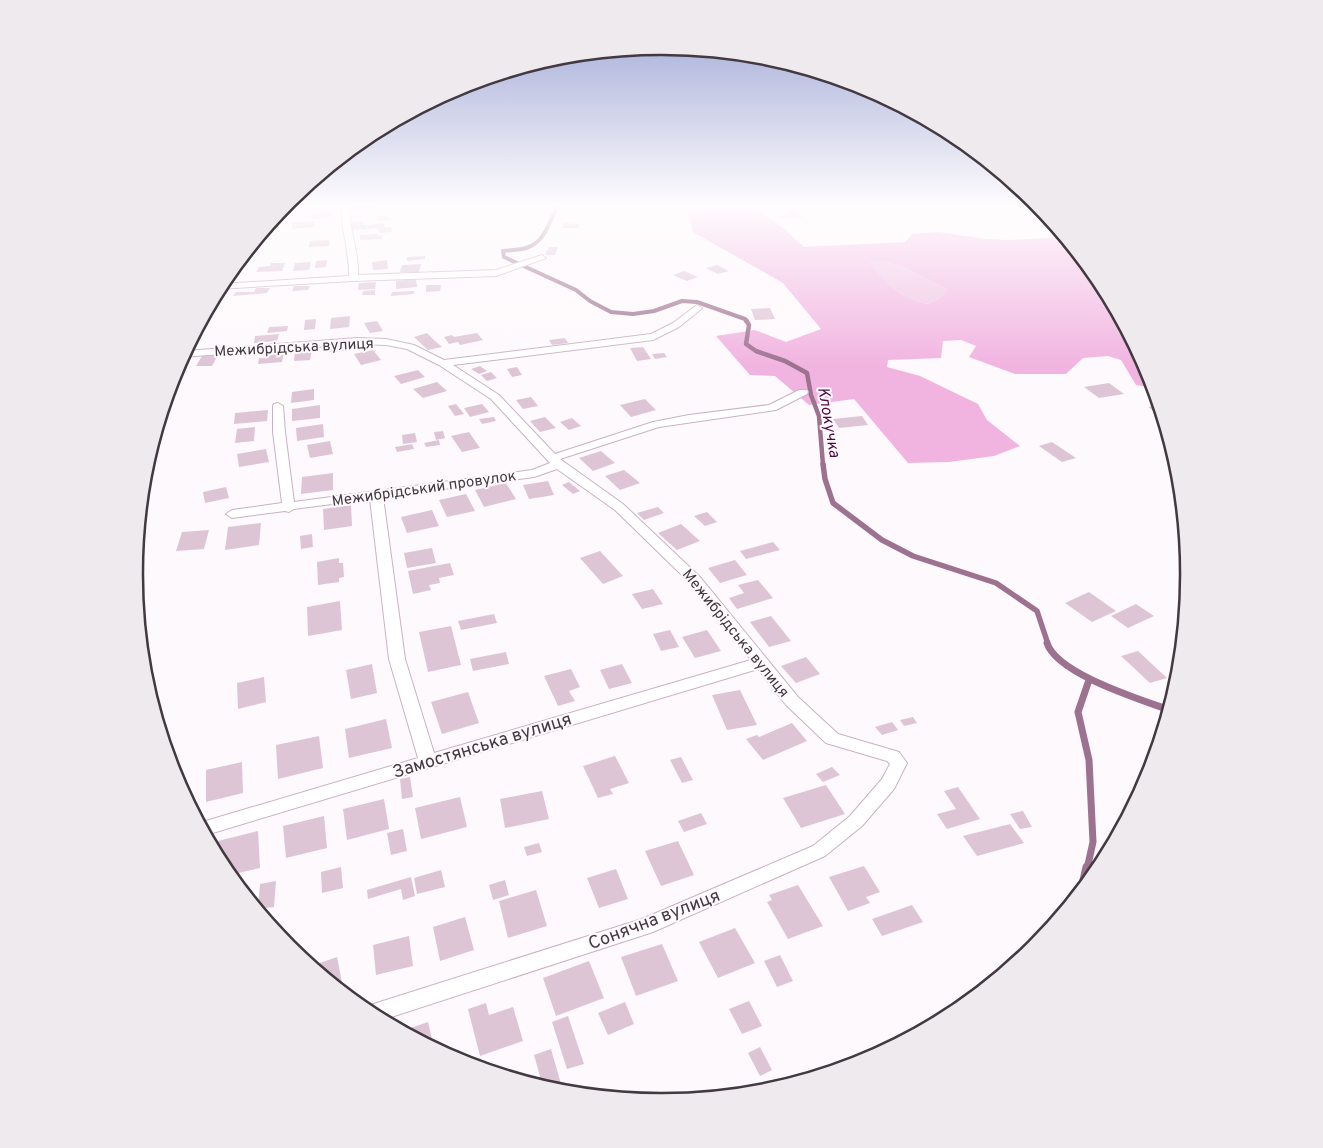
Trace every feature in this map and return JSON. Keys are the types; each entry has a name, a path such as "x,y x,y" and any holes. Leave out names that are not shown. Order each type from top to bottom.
{"street":[{"path":"354,259 354,278"},
{"path":"230,286 354,278 496,273 540,259"},
{"path":"443,363 653,336 676,325 697,308"},
{"name":"Межибрідська вулиця","path":"192,353 357,341 386,342 410,347 443,363 495,397 555,461 619,507 695,580 792,701 832,738 893,756 899,763"},
{"name":"Межибрідський провулок","path":"232,514 289,508 534,473 555,461 657,424 689,418 735,414 772,408 803,392"},
{"path":"278,406 289,508"},
{"path":"376,496 397,659 428,762"},
{"name":"Замостянська вулиця","path":"209,827 762,662"},
{"name":"Сонячна вулиця","path":"381,1011 646,926 819,851 856,821 888,784 899,763"}],"shaded area":[{"path":"740,259 1073,259 1111,314 1127,344 1145,387 1136,385 1121,360 1108,356 1083,358 1066,374 1015,374 969,357 976,346 961,340 943,341 941,358 888,360 887,367 920,376 978,404 987,420 1020,446 994,456 949,462 908,463 854,399 809,405 775,376 750,375 716,336 755,330 786,342 821,329 783,283","holes":["883,261 901,266 947,289 940,298 927,304 916,301 894,289 869,263"]},
{"path":"883,261 901,266 947,289 940,298 927,304 907,297 887,284 868,263"}],"building":[{"path":"407,259 425,259 425,259 407,261"},
{"path":"327,260 326,267 315,268 316,261"},
{"path":"387,260 388,269 373,270 372,262"},
{"path":"311,262 309,270 293,271 295,263"},
{"path":"271,263 285,263 282,271 256,272 259,267 270,266"},
{"path":"421,264 419,272 400,272 402,265"},
{"path":"717,265 729,271 718,274 706,268"},
{"path":"684,271 698,277 687,281 673,275"},
{"path":"416,279 417,287 396,289 396,281"},
{"path":"376,282 375,289 358,290 359,283"},
{"path":"426,285 441,285 440,291 426,292"},
{"path":"294,286 310,286 308,290 292,291"},
{"path":"256,288 270,288 267,293 233,296 236,292 254,292"},
{"path":"375,290 375,295 362,295 363,291"},
{"path":"414,291 414,294 391,296 392,292"},
{"path":"770,308 775,319 755,320 751,309"},
{"path":"350,316 349,327 330,329 331,318"},
{"path":"316,319 315,329 304,330 305,320"},
{"path":"377,321 383,331 370,333 364,323"},
{"path":"288,326 287,331 267,333 269,327"},
{"path":"427,333 442,347 428,350 414,337"},
{"path":"477,333 483,340 460,345 458,342 449,344 444,337 452,335 454,337"},
{"path":"279,334 277,341 254,343 255,336"},
{"path":"565,338 568,343 552,345 549,340"},
{"path":"345,344 345,351 328,352 328,346"},
{"path":"643,347 651,359 637,361 630,348"},
{"path":"312,349 310,360 294,361 295,350"},
{"path":"373,350 381,360 361,365 354,354"},
{"path":"274,351 284,351 282,362 258,364 259,358 266,358 264,357 274,354"},
{"path":"664,353 667,357 655,359 652,354"},
{"path":"218,355 212,366 196,366 202,356"},
{"path":"480,366 487,371 479,374 471,369"},
{"path":"517,367 522,375 512,377 507,369"},
{"path":"418,370 425,377 401,384 394,376"},
{"path":"491,372 497,378 487,381 481,375"},
{"path":"437,382 447,391 423,398 413,389"},
{"path":"1109,383 1124,394 1099,398 1084,387"},
{"path":"314,389 314,400 291,403 292,392"},
{"path":"531,397 538,406 523,409 516,400"},
{"path":"645,399 656,410 631,417 620,405"},
{"path":"456,404 464,414 455,416 448,406"},
{"path":"482,404 489,412 470,417 464,408"},
{"path":"320,405 320,418 292,421 292,409"},
{"path":"268,410 267,421 234,424 235,413"},
{"path":"862,416 868,425 839,428 833,419"},
{"path":"494,417 496,421 482,424 479,419"},
{"path":"545,417 556,428 540,432 530,421"},
{"path":"572,418 581,426 569,430 560,422"},
{"path":"323,424 324,437 297,441 296,428"},
{"path":"255,427 254,441 235,443 237,429"},
{"path":"443,431 445,438 436,440 434,432"},
{"path":"469,432 480,448 462,452 451,436"},
{"path":"415,433 417,442 403,444 402,435"},
{"path":"439,440 440,445 426,447 424,443"},
{"path":"330,441 333,454 310,458 307,445"},
{"path":"1052,442 1076,458 1062,462 1039,446"},
{"path":"412,444 414,449 397,452 395,447"},
{"path":"266,449 269,462 239,467 237,454"},
{"path":"601,451 615,463 593,471 579,458"},
{"path":"624,470 640,483 620,490 605,476"},
{"path":"333,473 333,490 301,494 302,477"},
{"path":"548,481 554,495 529,499 523,485"},
{"path":"569,482 580,491 573,494 562,485"},
{"path":"506,483 516,499 484,507 475,490"},
{"path":"226,487 229,498 205,503 203,492"},
{"path":"466,494 475,511 447,517 439,500"},
{"path":"351,505 352,526 324,530 323,509"},
{"path":"658,507 664,513 644,520 637,513"},
{"path":"432,510 439,526 407,533 401,517"},
{"path":"707,512 717,522 705,526 694,516"},
{"path":"261,523 259,545 225,550 228,527"},
{"path":"681,524 700,541 677,550 658,533"},
{"path":"209,530 204,549 176,551 182,532"},
{"path":"312,534 313,547 301,549 300,536"},
{"path":"773,542 780,550 746,559 740,551"},
{"path":"432,548 436,563 407,568 404,553"},
{"path":"600,551 623,576 603,584 580,558"},
{"path":"339,558 339,563 343,563 344,577 339,578 339,582 318,585 317,562"},
{"path":"735,560 747,575 720,583 708,568"},
{"path":"450,563 454,575 439,578 440,583 429,585 431,590 413,594 408,571"},
{"path":"758,580 773,598 737,609 729,598 744,593 738,585"},
{"path":"653,589 663,604 642,609 632,594"},
{"path":"1089,592 1116,611 1092,622 1065,603"},
{"path":"340,601 342,630 308,636 307,607"},
{"path":"1136,604 1154,616 1128,628 1111,616"},
{"path":"494,614 497,623 461,630 458,621"},
{"path":"771,616 791,641 769,647 750,622"},
{"path":"451,626 461,665 428,672 419,632"},
{"path":"670,630 679,647 661,651 653,634"},
{"path":"707,630 721,651 695,658 682,637"},
{"path":"1138,651 1167,678 1150,683 1121,656"},
{"path":"506,652 509,664 473,671 470,659"},
{"path":"806,657 820,674 796,683 781,666"},
{"path":"372,664 377,693 351,699 346,670"},
{"path":"622,664 632,683 609,689 600,670"},
{"path":"571,669 580,687 569,691 575,701 558,706 544,676"},
{"path":"264,677 266,702 238,709 237,683"},
{"path":"740,690 757,725 727,730 712,695"},
{"path":"468,692 479,723 442,734 431,702"},
{"path":"913,717 917,723 904,726 900,720"},
{"path":"386,719 392,748 349,758 345,729"},
{"path":"892,722 898,730 882,735 875,727"},
{"path":"792,723 807,741 763,760 746,739 757,735 759,737"},
{"path":"319,736 323,768 278,779 276,745"},
{"path":"615,756 629,783 610,789 613,794 598,798 583,766"},
{"path":"681,757 693,780 682,783 670,760"},
{"path":"242,762 243,793 206,802 206,770"},
{"path":"832,767 840,775 823,782 816,774"},
{"path":"410,777 413,797 402,799 400,779"},
{"path":"826,785 845,814 801,828 783,798"},
{"path":"958,787 980,819 947,829 937,814 956,809 944,791"},
{"path":"542,791 549,819 505,828 500,799"},
{"path":"460,797 467,827 421,839 415,808"},
{"path":"384,799 389,829 347,840 343,809"},
{"path":"1023,811 1032,827 1020,829 1010,814"},
{"path":"701,813 707,824 684,832 678,821"},
{"path":"324,816 327,848 286,858 283,826"},
{"path":"1010,824 1024,843 977,856 963,836"},
{"path":"403,829 407,851 391,855 387,833"},
{"path":"258,831 260,868 238,873 218,841"},
{"path":"678,841 694,875 661,886 645,851"},
{"path":"539,843 542,852 527,856 524,847"},
{"path":"864,866 880,892 866,897 870,903 848,911 829,877"},
{"path":"341,867 343,888 322,893 321,872"},
{"path":"616,869 628,899 599,908 587,878"},
{"path":"441,870 445,887 417,894 414,878"},
{"path":"411,877 415,896 403,900 401,889 368,899 367,890"},
{"path":"505,880 509,895 493,900 489,885"},
{"path":"276,881 274,907 265,908 259,901 260,884"},
{"path":"798,885 823,926 788,939 767,902 772,900 769,895"},
{"path":"536,890 547,926 508,938 499,901"},
{"path":"912,905 923,922 882,936 872,919"},
{"path":"465,917 474,950 440,961 433,927"},
{"path":"735,928 755,963 718,978 699,942"},
{"path":"409,936 413,966 376,975 373,945"},
{"path":"662,944 678,981 636,996 621,957"},
{"path":"780,955 793,981 777,987 764,961"},
{"path":"337,957 342,983 319,964"},
{"path":"589,961 604,998 556,1016 543,978"},
{"path":"749,1001 762,1026 742,1034 729,1009"},
{"path":"625,1002 634,1024 608,1035 598,1013"},
{"path":"486,1003 489,1015 513,1007 523,1041 480,1056 468,1009"},
{"path":"568,1016 584,1064 567,1069 552,1022"},
{"path":"428,1022 432,1039 411,1028"},
{"path":"760,1047 772,1070 760,1076 748,1053"},
{"path":"551,1049 561,1083 541,1078 534,1055"}],"waterway":[{"name":"Клокучка","path":"507,259 576,290 590,301 611,312 633,314 654,311 682,301 697,302 745,319 746,321"},
{"name":"Клокучка","path":"746,320 749,325 746,344 756,351 785,361 807,373 811,395 819,416 823,465"},
{"name":"Клокучка","path":"823,464 825,479 833,503 882,540 913,556 996,583 1037,611 1048,644"},
{"name":"Клокучка","path":"1047,643 1054,654 1066,665 1082,675 1163,708"},
{"path":"1087,869 1093,842 1089,760 1078,712 1089,680"},
{"path":"1086,872 1087,867"}]}
